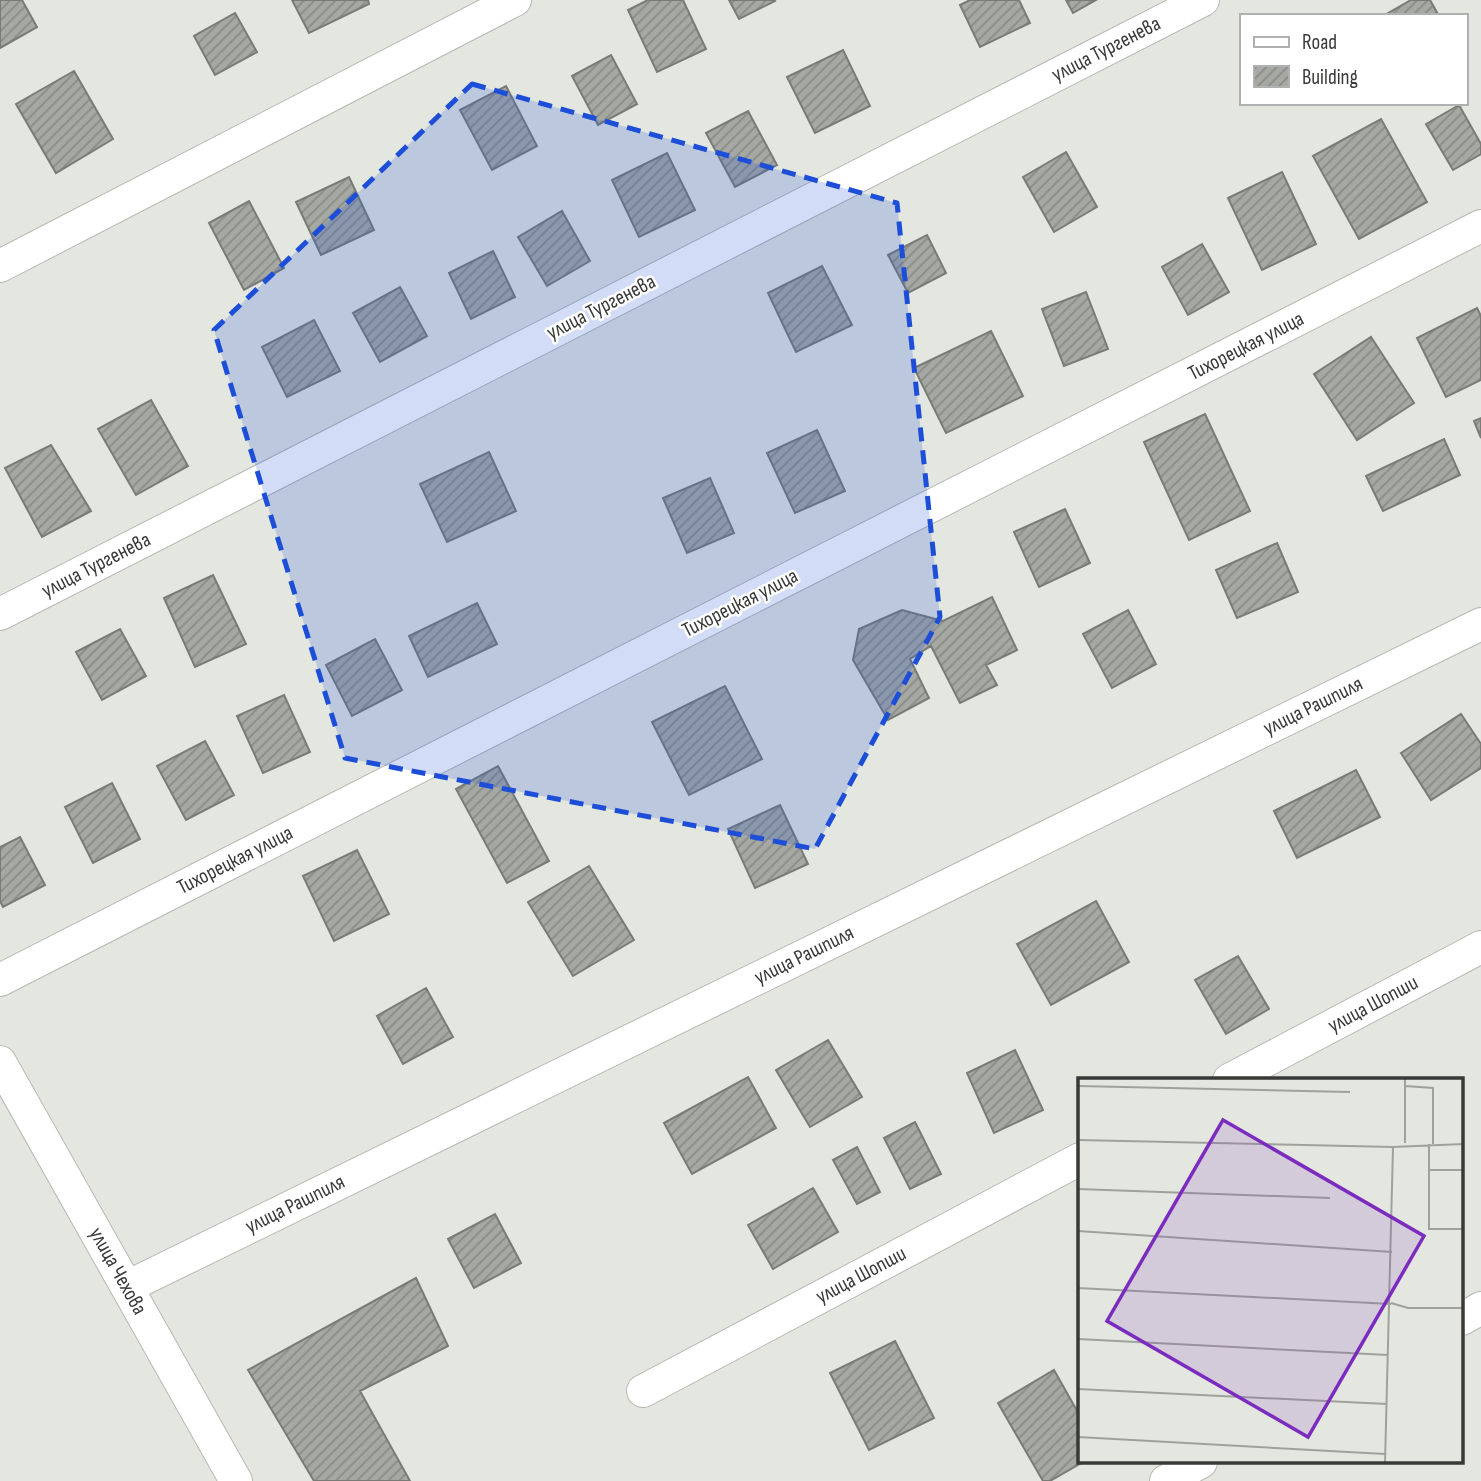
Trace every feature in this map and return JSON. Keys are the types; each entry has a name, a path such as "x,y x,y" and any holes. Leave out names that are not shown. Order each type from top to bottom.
{"street":[{"path":"0,266 516,0"},
{"name":"улица Тургенева","path":"0,614 1203,0"},
{"name":"Тихорецкая улица","path":"0,980 1481,226"},
{"name":"улица Рашпиля","path":"127,1287 1481,624"},
{"name":"улица Шопши","path":"1233,1078 1481,947"},
{"name":"улица Чехова","path":"0,1062 236,1481"},
{"name":"улица Шопши","path":"643,1391 1078,1160"},
{"path":"1464,1318 1481,1308"},
{"path":"1166,1481 1198,1464"}],"highlighted area":[{"path":"472,84 897,203 940,617 815,849 345,758 214,330"}],"building":[{"path":"0,0 22,0 37,27 0,48"},
{"path":"292,0 368,0 369,4 309,33"},
{"path":"648,0 683,0 706,49 657,72 628,10"},
{"path":"729,0 774,0 775,1 739,19"},
{"path":"970,0 1019,0 1030,23 980,47 960,5"},
{"path":"1066,0 1096,0 1073,13"},
{"path":"1411,0 1430,0 1438,14 1386,14"},
{"path":"235,13 257,52 215,75 194,36"},
{"path":"843,50 870,106 815,133 787,77"},
{"path":"611,55 637,104 598,125 572,76"},
{"path":"74,71 113,139 56,173 16,104"},
{"path":"506,86 537,146 492,170 460,110"},
{"path":"1459,105 1481,144 1481,154 1453,170 1426,124"},
{"path":"748,111 777,165 735,187 706,133"},
{"path":"1381,119 1427,202 1359,239 1313,156"},
{"path":"1066,152 1097,207 1054,232 1023,177"},
{"path":"667,153 695,210 639,237 612,180"},
{"path":"1282,172 1316,244 1262,270 1228,198"},
{"path":"349,177 374,230 321,255 296,202"},
{"path":"249,201 284,268 244,290 209,223"},
{"path":"562,211 590,261 547,286 518,237"},
{"path":"927,235 946,273 908,293 888,255"},
{"path":"1202,244 1229,292 1188,315 1162,267"},
{"path":"493,251 515,297 471,319 449,273"},
{"path":"822,266 852,325 796,352 768,293"},
{"path":"400,287 427,336 380,362 353,313"},
{"path":"1086,292 1108,349 1064,366 1042,309"},
{"path":"1477,308 1481,316 1481,380 1446,397 1417,338"},
{"path":"314,320 340,371 287,397 262,347"},
{"path":"991,331 1023,396 946,433 914,368"},
{"path":"1371,337 1414,403 1357,440 1314,374"},
{"path":"151,400 188,466 136,495 98,429"},
{"path":"1205,414 1250,511 1189,540 1144,442"},
{"path":"1481,418 1481,438 1474,421"},
{"path":"817,430 845,491 795,513 767,453"},
{"path":"1444,439 1460,475 1383,511 1366,476"},
{"path":"51,445 91,511 42,537 5,468"},
{"path":"489,452 516,511 447,542 420,484"},
{"path":"710,478 734,533 687,553 663,498"},
{"path":"1065,509 1090,563 1039,587 1014,532"},
{"path":"1277,543 1298,592 1237,618 1216,570"},
{"path":"213,575 246,644 195,667 164,598"},
{"path":"992,597 1017,650 986,665 997,685 960,703 931,646 910,659 929,698 888,720 853,660 859,629 902,610 943,621"},
{"path":"477,603 497,644 428,677 409,636"},
{"path":"1128,610 1156,664 1112,688 1083,634"},
{"path":"120,629 146,676 102,700 76,652"},
{"path":"375,639 402,690 352,716 326,665"},
{"path":"725,686 762,759 689,795 652,722"},
{"path":"284,695 310,752 263,773 237,716"},
{"path":"1461,714 1481,744 1481,768 1431,800 1401,753"},
{"path":"205,741 234,795 186,820 157,766"},
{"path":"498,766 549,861 507,883 456,789"},
{"path":"1356,770 1380,817 1297,858 1274,811"},
{"path":"112,783 140,839 93,863 65,807"},
{"path":"780,805 808,864 755,888 728,829"},
{"path":"20,837 45,885 3,907 0,901 0,847"},
{"path":"357,850 389,914 334,941 303,876"},
{"path":"589,866 634,940 573,976 528,902"},
{"path":"1096,901 1129,962 1051,1005 1017,944"},
{"path":"1238,956 1269,1009 1226,1034 1195,980"},
{"path":"426,988 453,1037 403,1064 377,1016"},
{"path":"828,1040 862,1097 810,1127 776,1070"},
{"path":"1015,1050 1043,1110 994,1133 967,1073"},
{"path":"748,1077 776,1128 692,1174 664,1123"},
{"path":"915,1122 941,1174 910,1189 884,1138"},
{"path":"857,1147 880,1192 857,1204 833,1160"},
{"path":"813,1188 838,1232 773,1269 748,1225"},
{"path":"495,1214 521,1263 474,1288 448,1239"},
{"path":"416,1278 448,1346 360,1391 410,1481 314,1481 248,1370"},
{"path":"895,1341 934,1418 869,1450 830,1373"},
{"path":"1054,1370 1078,1412 1080,1464 1050,1481 1043,1481 998,1403"}]}
